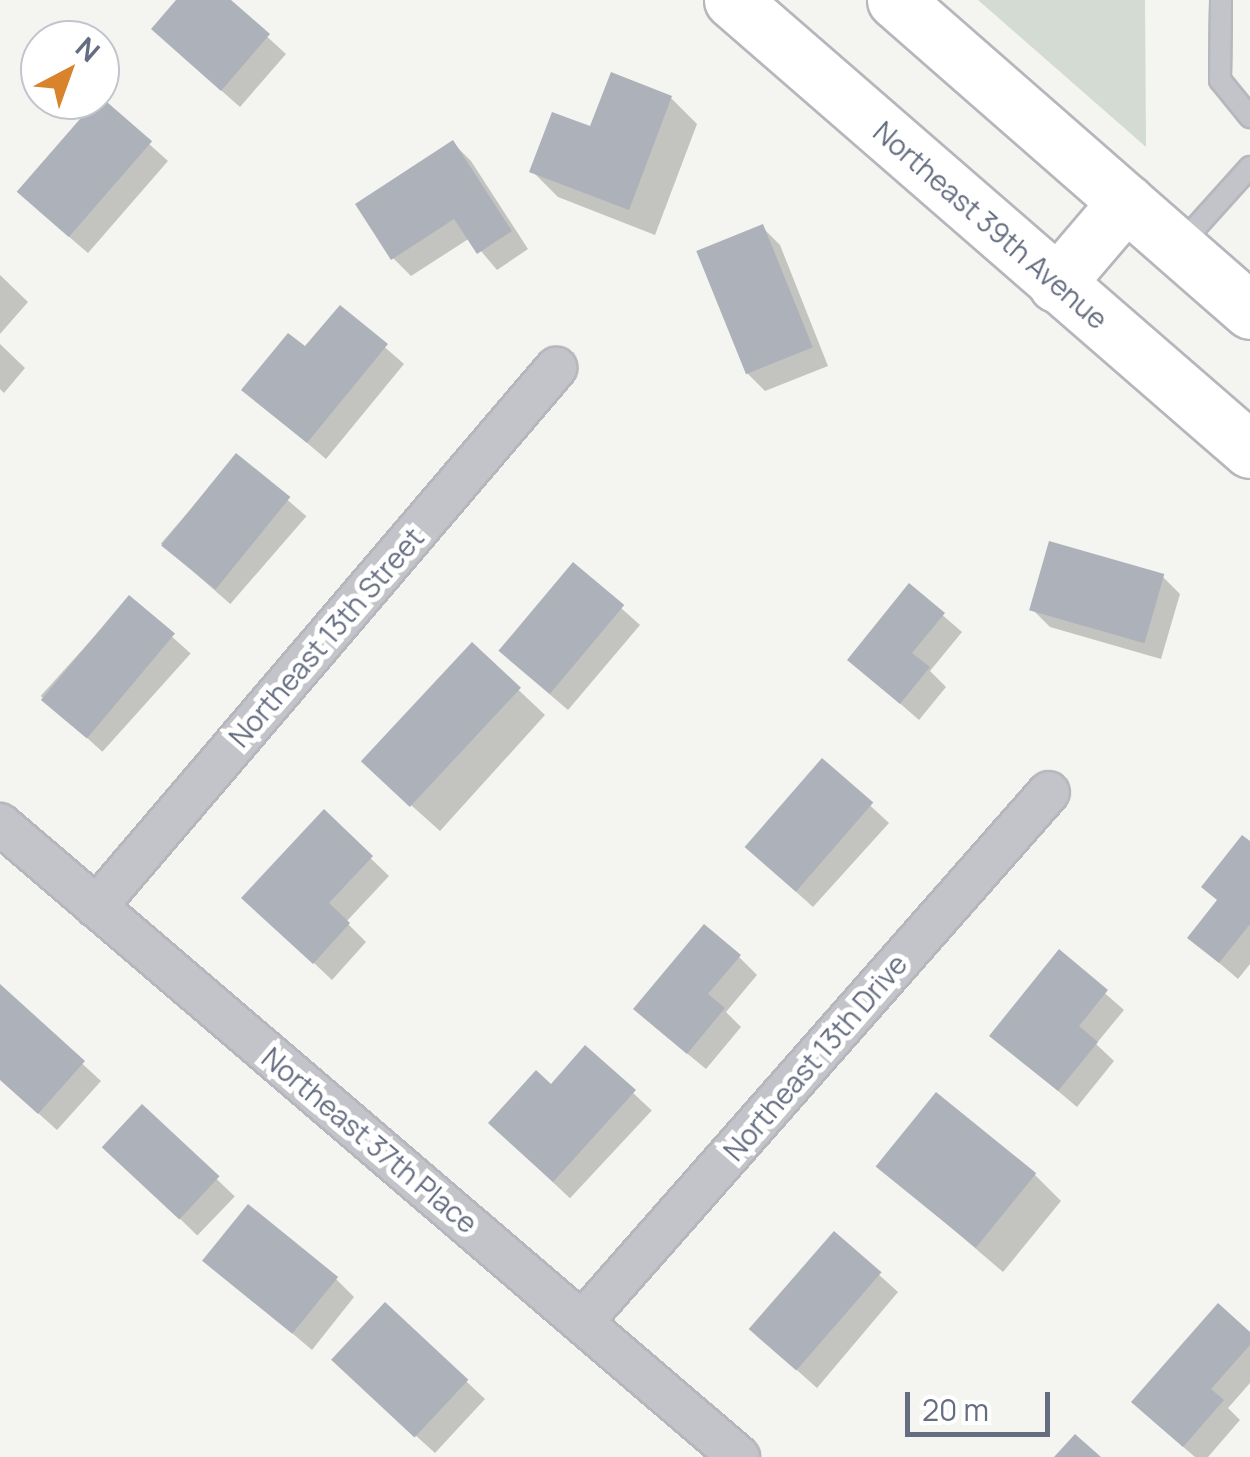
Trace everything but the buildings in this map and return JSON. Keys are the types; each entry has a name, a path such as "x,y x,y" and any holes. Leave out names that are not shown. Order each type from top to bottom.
{"main road":[{"name":"Northeast 39th Avenue","path":"732,0 1250,450"},
{"path":"895,0 1250,311"},
{"path":"1056,284 1126,202"}],"street":[{"name":"Northeast 13th Street","path":"96,906 556,368"},
{"name":"Northeast 13th Drive","path":"582,1322 1048,792"},
{"name":"Northeast 37th Place","path":"0,824 739,1457"}],"lane":[{"path":"1221,0 1220,80 1250,117"},
{"path":"1178,248 1250,167"}],"shaded area":[{"path":"978,0 1145,0 1146,147"}]}
